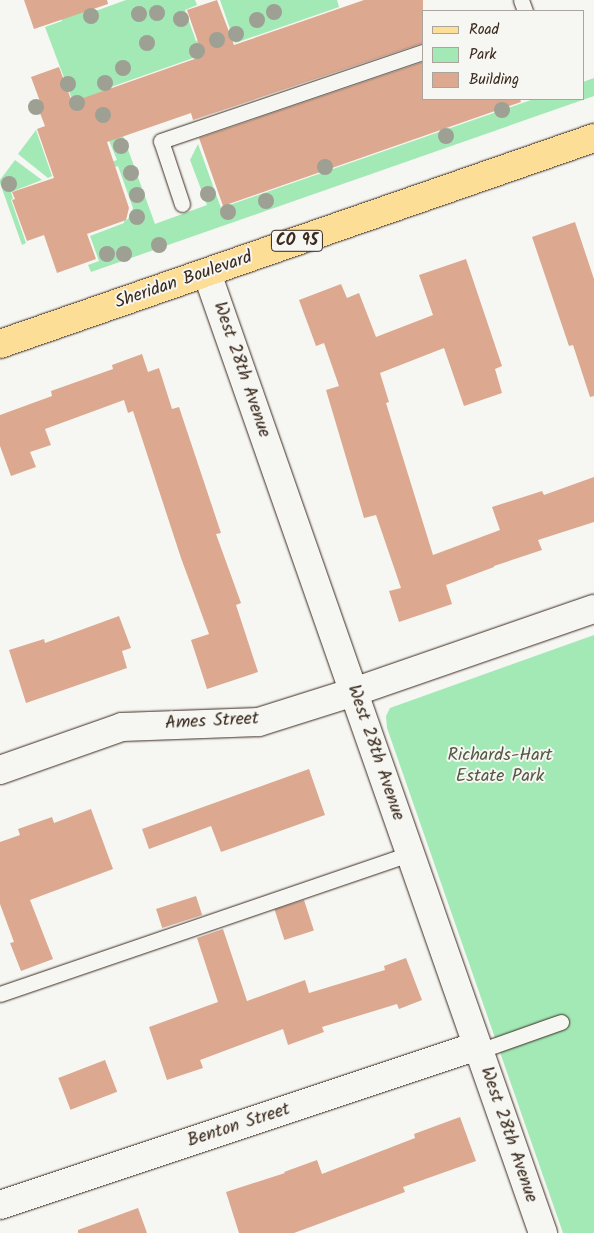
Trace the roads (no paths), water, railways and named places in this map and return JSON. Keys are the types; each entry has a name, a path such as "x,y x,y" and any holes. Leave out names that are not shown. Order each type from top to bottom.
{"main road":[{"name":"Sheridan Boulevard","path":"0,344 594,138"}],"street":[{"name":"West 28th Avenue","path":"207,272 542,1233"},
{"name":"Ames Street","path":"0,770 122,727 259,722 354,692 594,609"},
{"name":"Benton Street","path":"0,1206 478,1048"}],"lane":[{"path":"182,204 161,141 422,52"},
{"path":"0,994 410,854"},
{"path":"478,1048 561,1022"}],"park label":[{"name":"Richards-Hart Estate Park","path":"500,768"}]}
